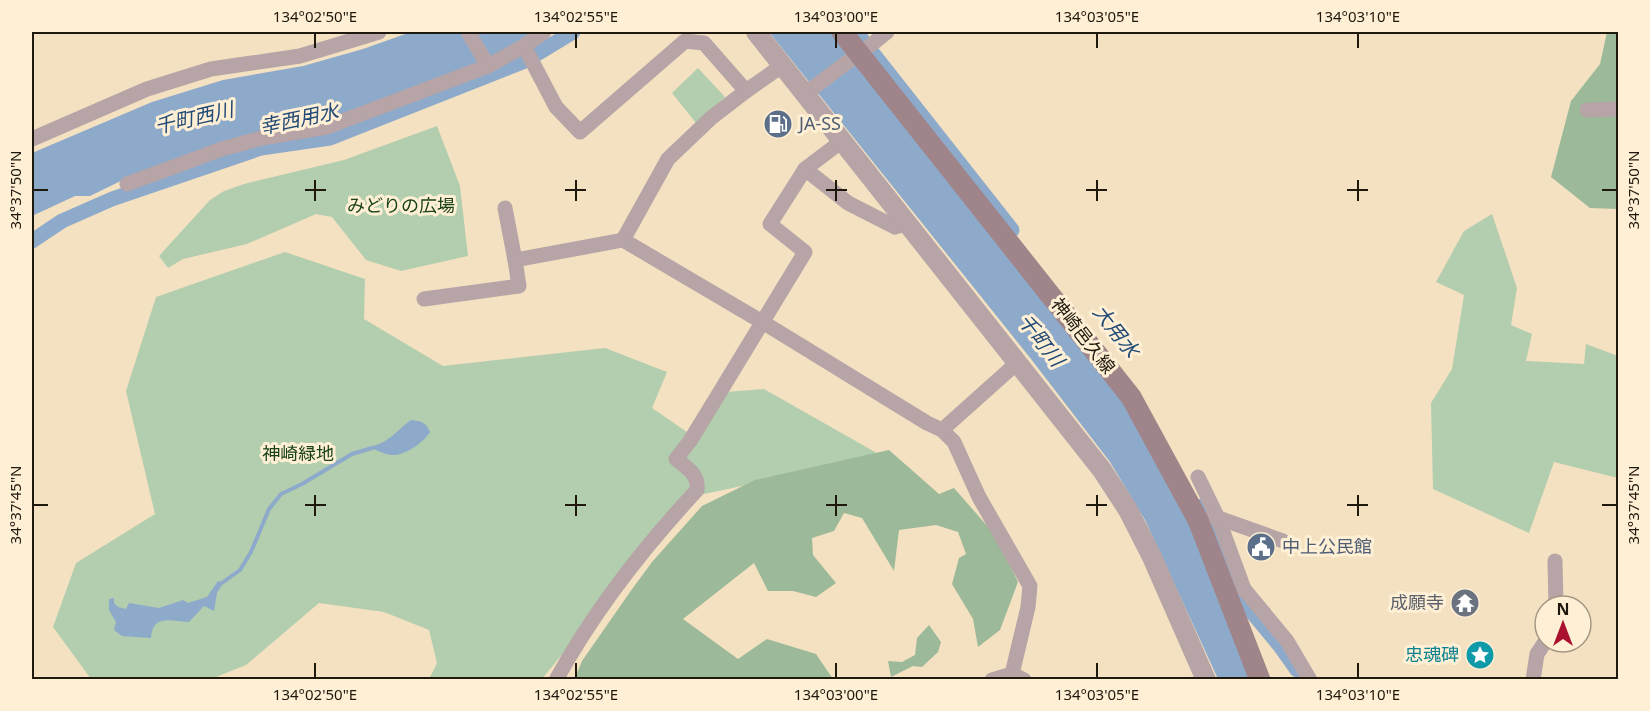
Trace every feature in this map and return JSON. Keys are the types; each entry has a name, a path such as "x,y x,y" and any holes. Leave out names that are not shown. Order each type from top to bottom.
{"main road":[{"name":"神崎邑久線","path":"842,32 863,51 1131,397 1209,518 1260,680"}],"street":[{"path":"32,139 147,89 211,69 300,56 380,32"},
{"path":"468,32 487,64"},
{"path":"127,184 222,149 262,138 327,127 487,64 528,54 544,32"},
{"path":"756,32 808,92 842,141 1102,470 1128,510 1152,557 1206,680"},
{"path":"808,92 887,32"},
{"path":"528,54 556,106 579,132 685,41 704,43 746,91"},
{"path":"623,240 668,159 711,118 783,65"},
{"path":"1587,110 1618,109"},
{"path":"556,680 573,650 656,535 697,490 696,476 676,459 690,441 764,323 805,252 771,224 805,170 842,141"},
{"path":"805,170 848,203 895,227 908,223"},
{"path":"424,299 519,286 505,208"},
{"path":"515,260 623,240 942,430 954,442 979,497 1030,586 1018,677 992,680"},
{"path":"942,430 1018,362"},
{"path":"1198,477 1209,518 1244,589 1287,641 1310,680"},
{"path":"1209,518 1283,542"},
{"path":"1555,561 1556,594"},
{"path":"1533,680 1537,654"}],"green space":[{"path":"1607,32 1618,32 1618,209 1590,208 1551,177 1571,101 1600,64"},
{"path":"698,68 725,97 696,123 672,93"},
{"name":"みどりの広場","path":"437,126 460,186 468,256 401,271 366,260 332,217 316,214 247,244 183,259 168,268 159,256 210,200 224,191 344,160"},
{"path":"1492,214 1517,288 1511,325 1532,334 1526,361 1584,364 1586,344 1618,356 1618,478 1554,462 1529,533 1433,489 1431,403 1452,369 1464,295 1436,282 1464,231"},
{"name":"神崎緑地","path":"285,252 365,279 364,319 443,366 605,348 667,372 652,408 687,432 725,392 764,389 882,456 690,497 542,679 429,679 437,663 429,630 384,612 319,603 246,665 211,679 91,679 53,627 76,563 155,514 126,391 156,297"},
{"path":"889,450 939,494 954,488 996,536 1018,582 1000,630 978,647 973,619 952,584 959,558 966,554 958,532 936,525 899,530 894,571 862,518 844,513 834,531 812,538 813,555 836,583 816,597 793,591 768,591 754,563 683,619 738,659 767,639 816,654 833,679 574,680 582,661 652,562 702,506 755,480"},
{"path":"929,625 941,642 938,652 922,667 913,666 891,677 888,661 902,662 915,655 917,638"}],"water":[{"name":"千町西川","path":"411,32 533,32 497,55 321,123 127,178 90,196 75,196 32,216 32,153 152,102 223,80 303,66 363,49"},
{"name":"千町川","path":"769,32 831,32 1123,394 1188,514 1254,679 1218,679 1145,520 1110,462 1031,359"},
{"path":"411,420 423,423 430,432 419,444 397,455 373,449 371,446 388,439"},
{"path":"218,581 223,583 217,593 214,611 204,606 189,622 169,620 159,622 152,630 151,638 122,636 114,630 116,622 109,610 109,599 114,598 114,603 118,607 126,609 129,603 159,608 183,600 188,603 207,597"}],"waterway":[{"name":"幸西用水","path":"32,241 62,221 112,199 261,148 330,138 525,61 573,32"},
{"name":"大用水","path":"856,32 1012,230"},
{"path":"222,583 240,570 251,552 269,509 281,494 352,454 372,448"},
{"name":"大用水","path":"1202,506 1227,560 1237,594 1297,670"}],"place":[{"name":"JA-SS","path":"778,124"},
{"name":"中上公民館","path":"1261,547"},
{"name":"成願寺","path":"1465,603"},
{"name":"忠魂碑","path":"1480,655"}]}
